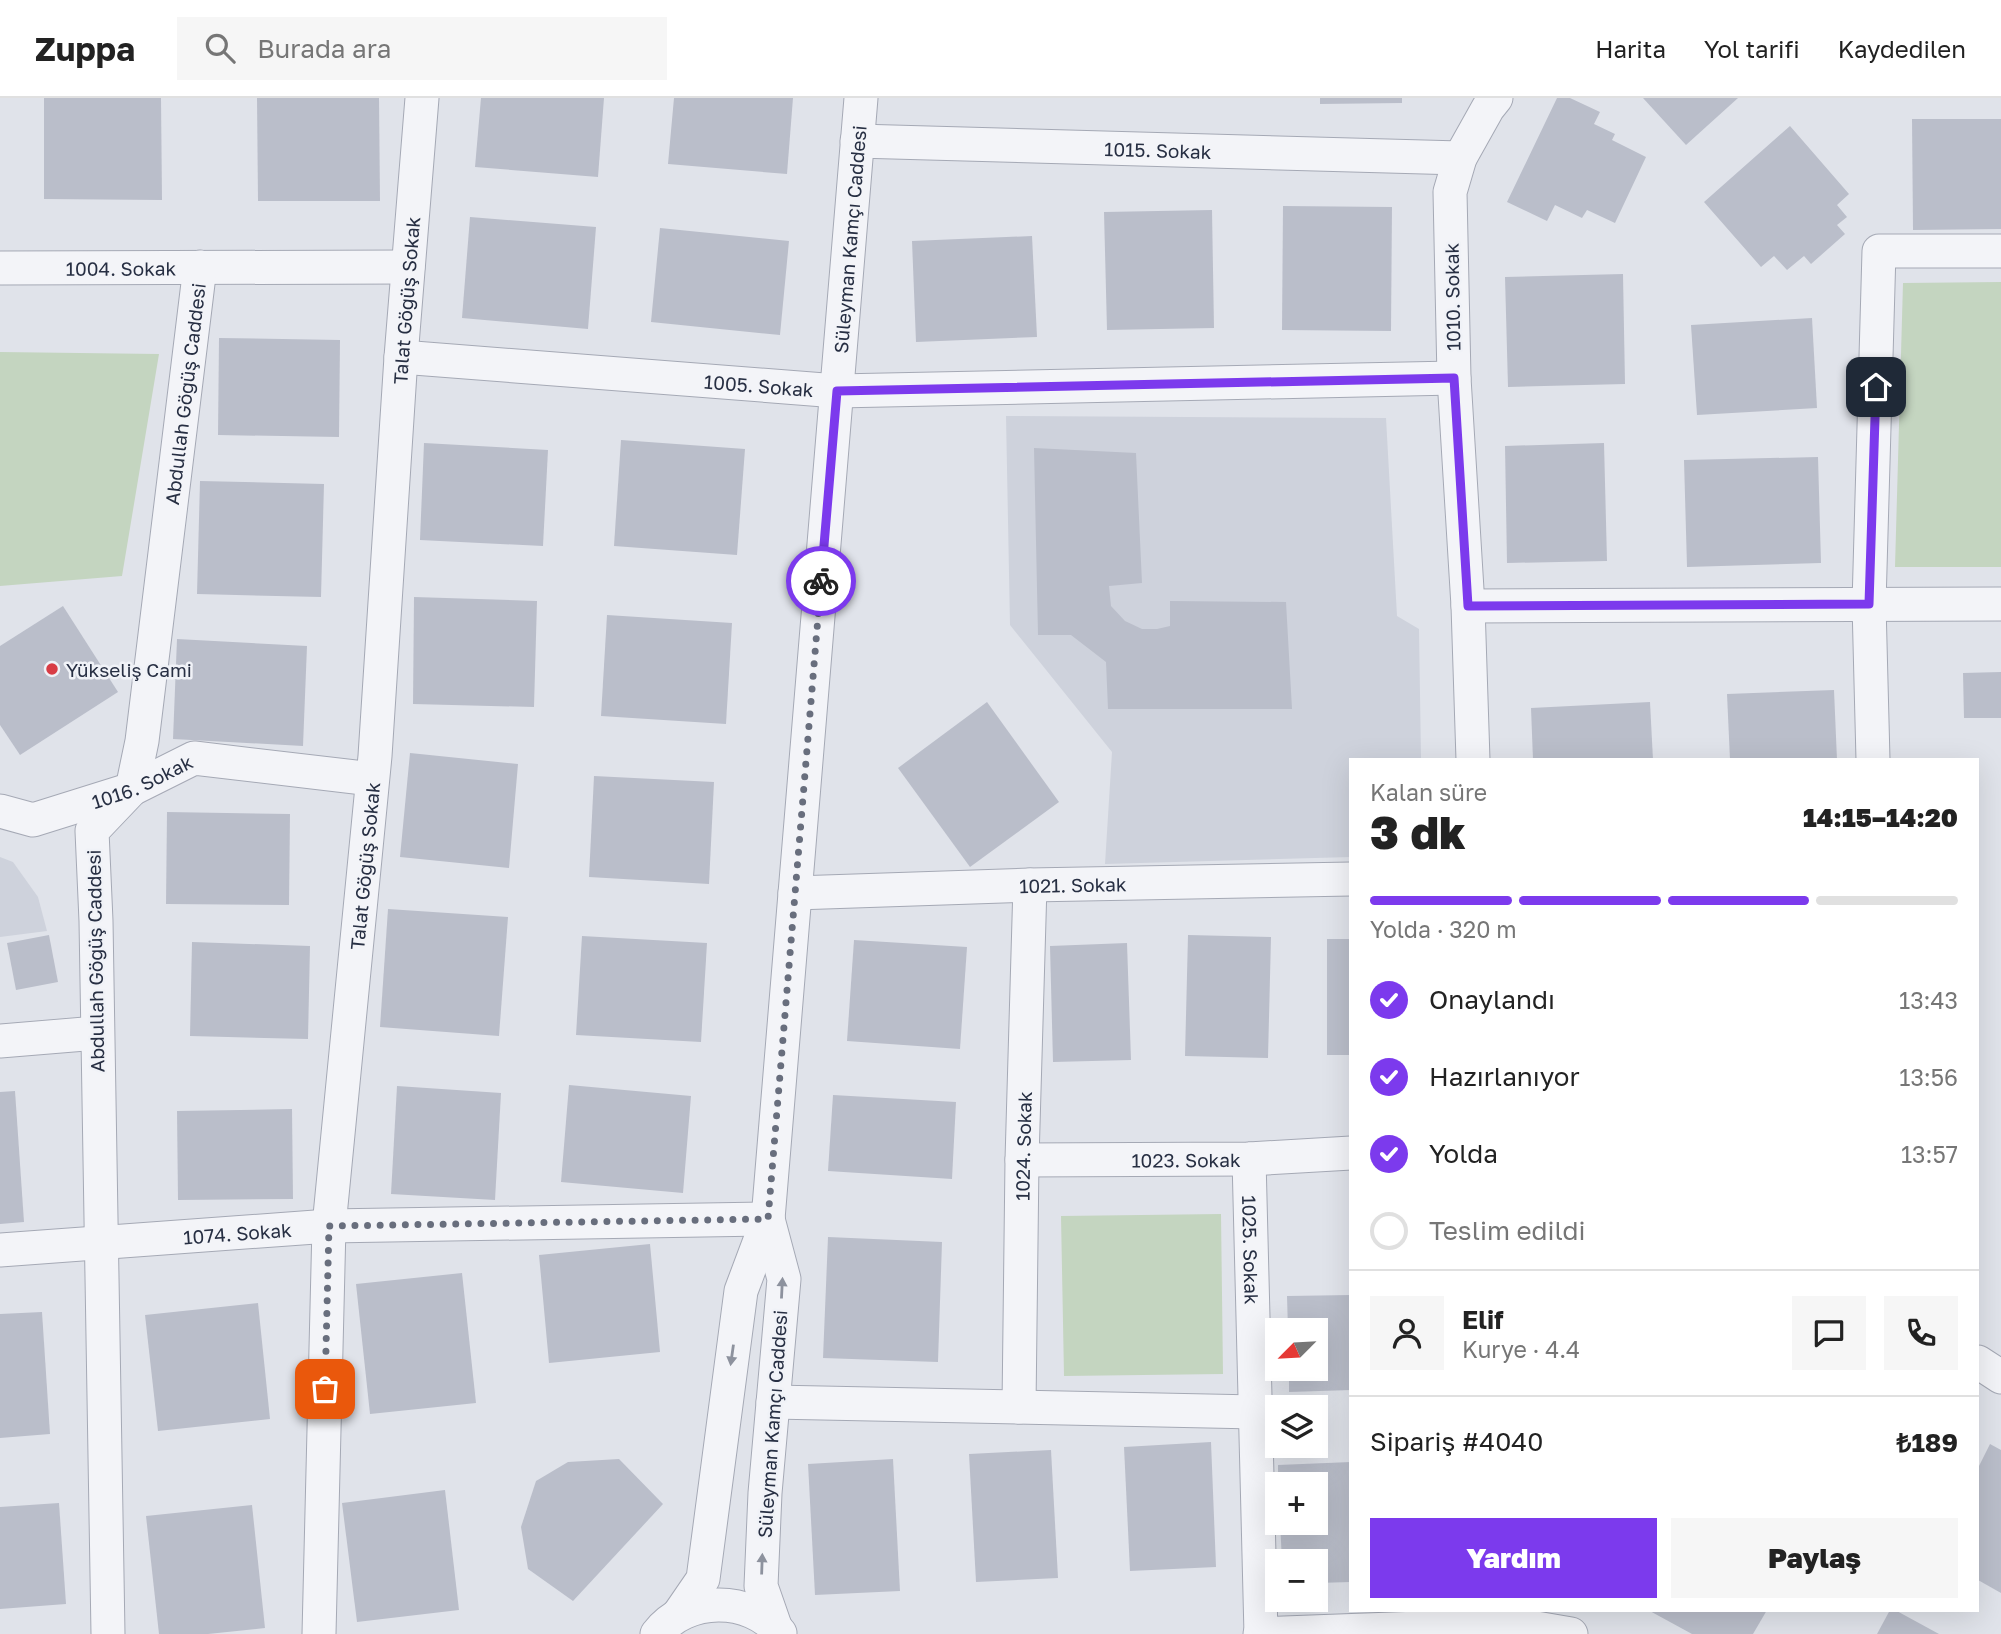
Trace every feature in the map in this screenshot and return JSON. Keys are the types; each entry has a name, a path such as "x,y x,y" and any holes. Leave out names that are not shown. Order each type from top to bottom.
{"street":[{"name":"Talat Göğüş Sokak","path":"320,1634 329,1226 372,779 422,98"},
{"name":"Süleyman Kamçı Caddesi","path":"661,1627 703,1579 741,1291 768,1219 861,98"},
{"name":"1010. Sokak","path":"1473,758 1468,606 1454,378 1450,192 1460,158 1496,98"},
{"name":"1015. Sokak","path":"858,141 1460,158"},
{"path":"1873,758 1869,604 1880,251 2001,251"},
{"name":"Abdullah Göğüş Caddesi","path":"108,1634 96,921 92,831 132,789 142,741 200,267"},
{"name":"1004. Sokak","path":"0,268 408,267"},
{"name":"1005. Sokak","path":"401,356 837,391 1454,378"},
{"path":"1468,606 2001,604"},
{"name":"1016. Sokak","path":"0,811 33,820 132,789 194,758 372,779"},
{"name":"1021. Sokak","path":"795,893 1349,879"},
{"name":"1024. Sokak","path":"1019,1407 1022,1160 1030,885"},
{"path":"0,1041 97,1033"},
{"name":"1023. Sokak","path":"1022,1160 1250,1159 1349,1153"},
{"name":"1025. Sokak","path":"1250,1159 1260,1634"},
{"name":"Süleyman Kamçı Caddesi","path":"768,1219 784,1279 765,1493 761,1586 778,1632"},
{"name":"1074. Sokak","path":"0,1250 329,1226 768,1219"},
{"path":"1979,1363 2001,1377"},
{"path":"773,1402 1256,1412"},
{"path":"661,1627 699,1606 720,1604 741,1607 760,1616 778,1632"},
{"path":"1260,1634 1501,1618 1571,1634"}],"shaded area":[{"path":"1006,416 1386,418 1397,616 1419,629 1421,758 1349,758 1349,857 1105,864 1112,752 1010,625"},
{"path":"0,857 13,862 38,897 47,931 0,937"}],"green space":[{"path":"2001,282 2001,567 1895,567 1903,283"},
{"path":"0,352 159,354 122,576 0,586"},
{"path":"1221,1214 1223,1374 1064,1376 1061,1216"}],"building":[{"path":"44,98 161,98 162,200 44,199"},
{"path":"257,98 379,98 380,201 258,201"},
{"path":"481,98 604,98 598,177 475,167"},
{"path":"674,98 793,98 787,174 668,164"},
{"path":"1320,98 1402,98 1402,103 1320,104"},
{"path":"1557,98 1570,98 1600,112 1594,124 1615,134 1612,140 1646,157 1615,223 1587,210 1582,218 1555,205 1547,221 1507,202"},
{"path":"1643,98 1738,98 1686,145"},
{"path":"1912,119 2001,119 2001,229 1913,230"},
{"path":"1790,126 1849,194 1837,205 1847,217 1837,225 1845,234 1811,264 1804,256 1787,270 1774,256 1761,267 1704,202"},
{"path":"1283,206 1392,207 1391,331 1282,330"},
{"path":"1212,210 1214,328 1107,330 1104,212"},
{"path":"470,217 596,227 588,329 462,318"},
{"path":"660,228 789,241 780,335 651,322"},
{"path":"1032,236 1037,337 916,342 912,241"},
{"path":"1623,274 1625,384 1508,387 1505,277"},
{"path":"1812,318 1817,408 1697,415 1691,325"},
{"path":"219,338 340,340 339,437 218,435"},
{"path":"621,440 745,449 737,555 614,546"},
{"path":"424,443 548,450 543,546 420,540"},
{"path":"1604,443 1607,561 1507,563 1505,446"},
{"path":"1034,448 1136,453 1142,583 1109,586 1111,606 1125,621 1142,629 1170,626 1170,601 1286,602 1292,709 1108,709 1106,662 1071,635 1038,635"},
{"path":"1818,457 1821,563 1687,567 1684,460"},
{"path":"200,481 324,484 321,597 197,594"},
{"path":"414,597 537,601 534,707 413,704"},
{"name":"Yükseliş Cami","path":"63,606 118,692 20,755 0,725 0,646"},
{"path":"607,615 732,623 726,724 601,716"},
{"path":"177,639 307,646 303,746 173,739"},
{"path":"2001,672 2001,718 1964,718 1963,673"},
{"path":"1834,690 1837,758 1730,758 1727,694"},
{"path":"987,702 1059,802 970,867 898,768"},
{"path":"1650,702 1653,758 1533,758 1531,708"},
{"path":"410,753 518,764 509,868 400,857"},
{"path":"594,776 714,782 709,884 589,877"},
{"path":"167,812 290,814 289,905 166,904"},
{"path":"388,909 508,917 499,1036 380,1027"},
{"path":"49,935 58,982 16,990 7,943"},
{"path":"1188,935 1271,937 1268,1058 1185,1056"},
{"path":"582,936 707,943 701,1042 576,1035"},
{"path":"1327,939 1349,939 1349,1055 1327,1055"},
{"path":"854,940 967,947 960,1049 847,1041"},
{"path":"192,942 310,946 308,1039 190,1036"},
{"path":"1127,943 1131,1060 1053,1062 1050,946"},
{"path":"569,1085 691,1096 683,1193 561,1182"},
{"path":"397,1086 501,1093 495,1200 391,1194"},
{"path":"15,1091 24,1222 0,1224 0,1092"},
{"path":"833,1095 956,1102 952,1179 828,1171"},
{"path":"292,1109 293,1199 178,1200 177,1111"},
{"path":"828,1237 942,1242 938,1362 823,1358"},
{"path":"650,1244 660,1352 549,1363 539,1255"},
{"path":"462,1273 476,1403 370,1414 356,1284"},
{"path":"1349,1295 1349,1390 1289,1392 1289,1381 1328,1381 1328,1318 1288,1318 1287,1296"},
{"path":"258,1303 270,1419 158,1431 145,1315"},
{"path":"42,1312 50,1434 0,1438 0,1314"},
{"path":"1211,1442 1216,1567 1130,1571 1124,1447"},
{"path":"1990,1444 2001,1450 2001,1593 1979,1581 1979,1466"},
{"path":"1051,1450 1058,1578 976,1582 969,1454"},
{"path":"619,1459 663,1504 573,1601 528,1569 521,1527 536,1481 568,1462"},
{"path":"893,1459 900,1591 815,1595 808,1464"},
{"path":"1349,1462 1349,1582 1328,1583 1328,1549 1281,1549 1281,1535 1328,1535 1328,1472 1278,1472 1278,1465"},
{"path":"445,1490 459,1610 357,1622 342,1503"},
{"path":"59,1503 66,1604 0,1609 0,1507"},
{"path":"252,1505 265,1628 208,1634 159,1634 146,1516"},
{"path":"1652,1612 1766,1612 1753,1634 1692,1634"},
{"path":"1889,1612 1899,1612 1939,1634 1877,1634"}],"way so far":[{"path":"325,1389 329,1226 768,1219 821,581"}],"place":[{"name":"Yükseliş Cami","path":"52,669"}],"route":[{"path":"821,581 837,391 1454,378 1468,606 1869,604 1876,387"}]}
